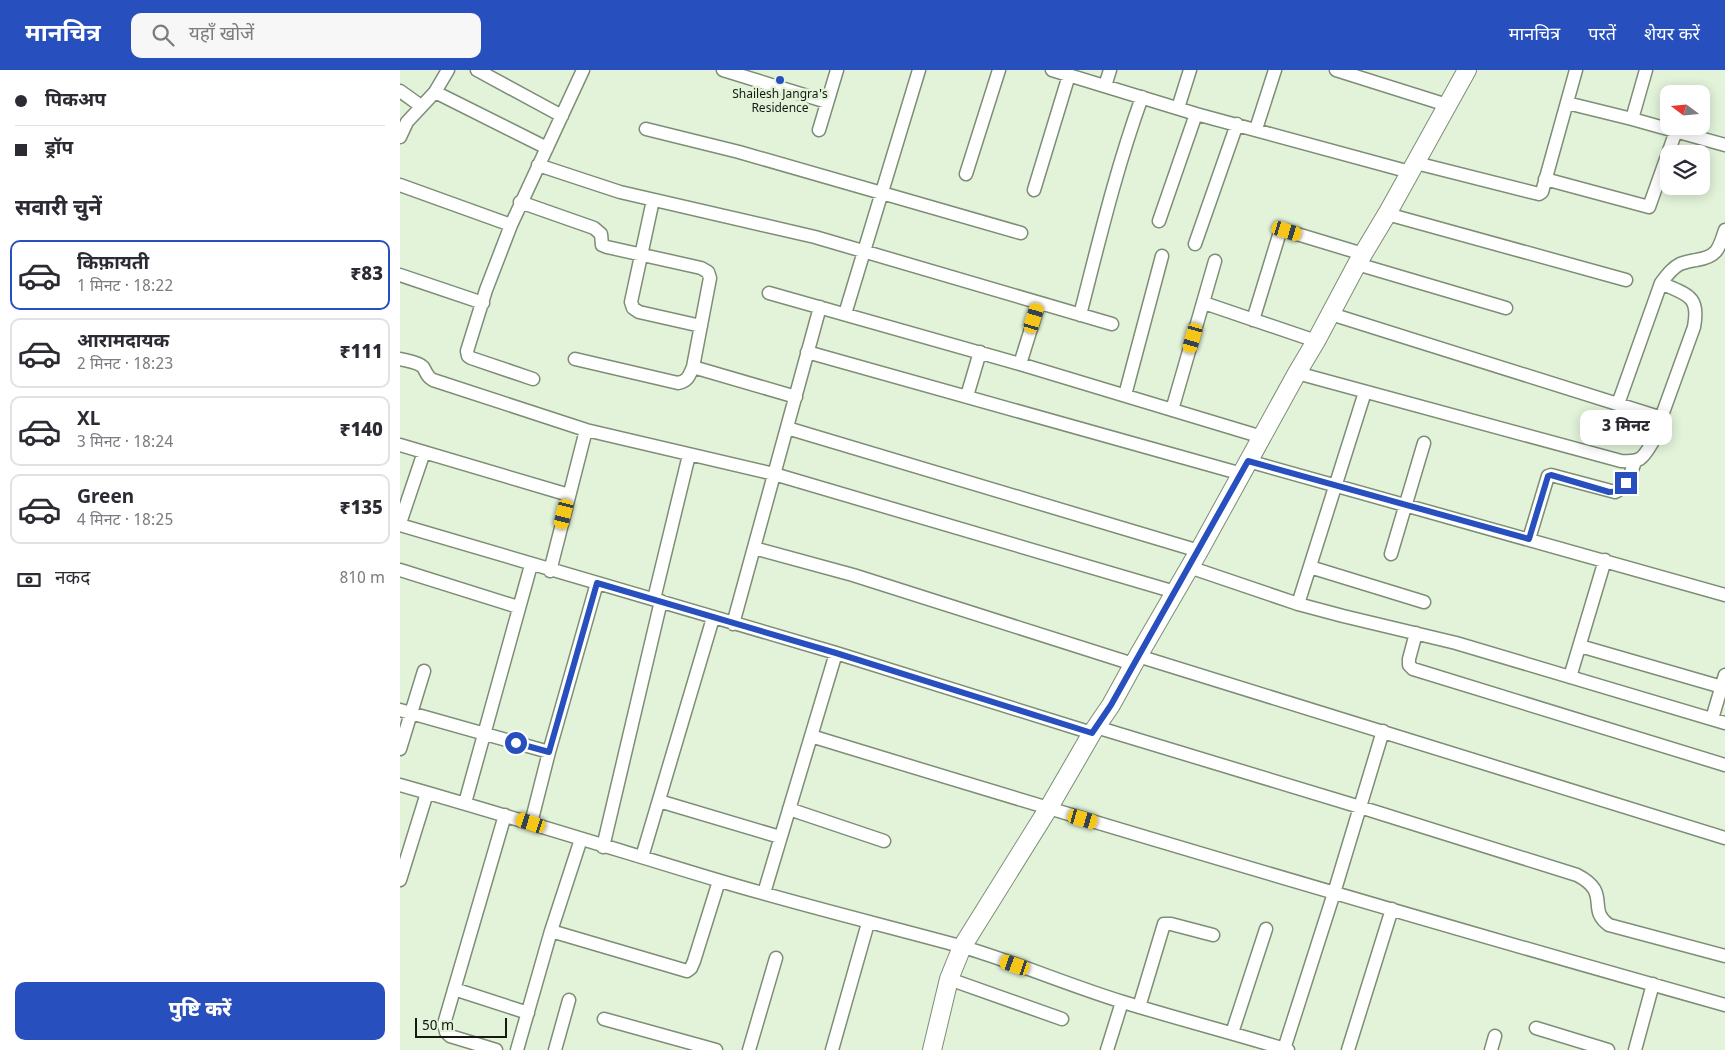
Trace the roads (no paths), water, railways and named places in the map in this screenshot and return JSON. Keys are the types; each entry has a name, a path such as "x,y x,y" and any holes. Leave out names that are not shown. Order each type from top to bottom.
{"street":[{"path":"400,137 407,122 435,92 448,70"},
{"path":"477,70 562,116"},
{"path":"533,379 468,356 467,351 520,202 583,70"},
{"path":"724,70 827,102"},
{"path":"819,130 837,70"},
{"path":"845,314 919,70"},
{"path":"966,174 999,70"},
{"path":"1052,70 1196,114 1536,195 1542,192 1576,70"},
{"path":"1105,86 1110,70"},
{"path":"1178,108 1190,70"},
{"path":"1256,129 1275,70"},
{"path":"1336,70 1448,105"},
{"path":"932,1050 948,979 962,947 1111,705 1467,70"},
{"path":"1632,119 1646,70"},
{"path":"1034,190 1069,75"},
{"path":"400,91 421,106"},
{"path":"435,92 547,148"},
{"path":"1080,315 1108,201 1124,147 1142,97"},
{"path":"1566,103 1660,127"},
{"path":"1159,221 1196,114"},
{"path":"1196,244 1237,124"},
{"path":"646,129 739,152 1021,233"},
{"path":"1546,179 1650,207 1675,135"},
{"path":"1692,135 1724,143"},
{"path":"538,165 620,192 815,237 1112,324"},
{"path":"400,185 511,226"},
{"path":"653,200 631,302 633,308 639,312 701,326"},
{"path":"520,202 594,228 600,234 602,245 607,247 700,268 708,272 710,278 693,367 689,377 684,382 678,383 575,359"},
{"path":"1387,214 1626,280"},
{"path":"1618,404 1661,283 1672,269 1683,263 1704,259 1714,254 1720,245 1725,230"},
{"path":"1253,320 1280,232 1287,231 1360,259 1506,308"},
{"path":"1125,395 1162,256"},
{"path":"1172,410 1215,261"},
{"path":"400,275 483,303"},
{"path":"1529,539 1548,476 1551,475 1615,492 1620,490 1626,483 1636,462 1644,456 1652,443 1694,327 1696,314 1695,305 1691,298 1661,283"},
{"path":"769,293 980,352 1262,437"},
{"path":"1020,364 1039,303"},
{"path":"1204,303 1316,342"},
{"path":"733,624 820,307"},
{"path":"1331,314 1662,418"},
{"path":"808,352 967,396 1245,467 1336,484 1725,595"},
{"path":"967,396 980,352"},
{"path":"400,359 422,366 429,378 433,380 586,430 774,474 1175,592"},
{"path":"693,367 796,397"},
{"path":"1296,373 1620,461 1636,462"},
{"path":"1298,604 1365,392"},
{"path":"787,428 1199,551"},
{"path":"550,571 586,430"},
{"path":"1391,554 1424,443"},
{"path":"400,445 569,495"},
{"path":"424,452 400,524 550,571 657,600 733,624 1360,807 1577,875 1587,880 1594,888 1598,895 1599,914 1602,920 1609,925 1725,956"},
{"path":"603,847 689,455"},
{"path":"754,548 853,575 1382,731 1725,838"},
{"path":"1570,677 1605,560"},
{"path":"465,803 531,565"},
{"path":"1188,567 1298,604 1456,643 1725,723"},
{"path":"1310,567 1424,602"},
{"path":"400,570 518,607"},
{"path":"531,823 597,583"},
{"path":"642,857 714,618"},
{"path":"1416,634 1408,659 1409,665 1413,669 1725,766"},
{"path":"1580,646 1723,681 1712,719"},
{"path":"764,893 836,653"},
{"path":"400,749 405,712 424,671"},
{"path":"405,712 549,752"},
{"path":"400,785 505,814 603,847 719,881 962,947 1122,1002 1286,1049 1382,731"},
{"path":"811,736 1048,809 1334,893 1725,1004"},
{"path":"400,880 427,793"},
{"path":"659,801 780,838"},
{"path":"789,809 884,841"},
{"path":"496,1050 450,1036 446,1032 444,1024 505,814"},
{"path":"517,1050 551,931 581,839"},
{"path":"551,931 686,971 691,968 694,962 719,881"},
{"path":"1348,1050 1392,909"},
{"path":"832,1050 868,923"},
{"path":"1139,1007 1164,924 1171,924 1213,935"},
{"path":"1232,1033 1266,929"},
{"path":"749,1050 776,958"},
{"path":"948,979 1062,1019"},
{"path":"1635,1050 1653,984"},
{"path":"454,989 528,1013"},
{"path":"555,1050 569,1000"},
{"path":"1107,1050 1122,1002"},
{"path":"604,1019 716,1050"},
{"path":"1536,1028 1608,1050"},
{"path":"1490,1050 1495,1036"}],"place":[{"name":"Shailesh Jangra's Residence","path":"780,80"}]}
